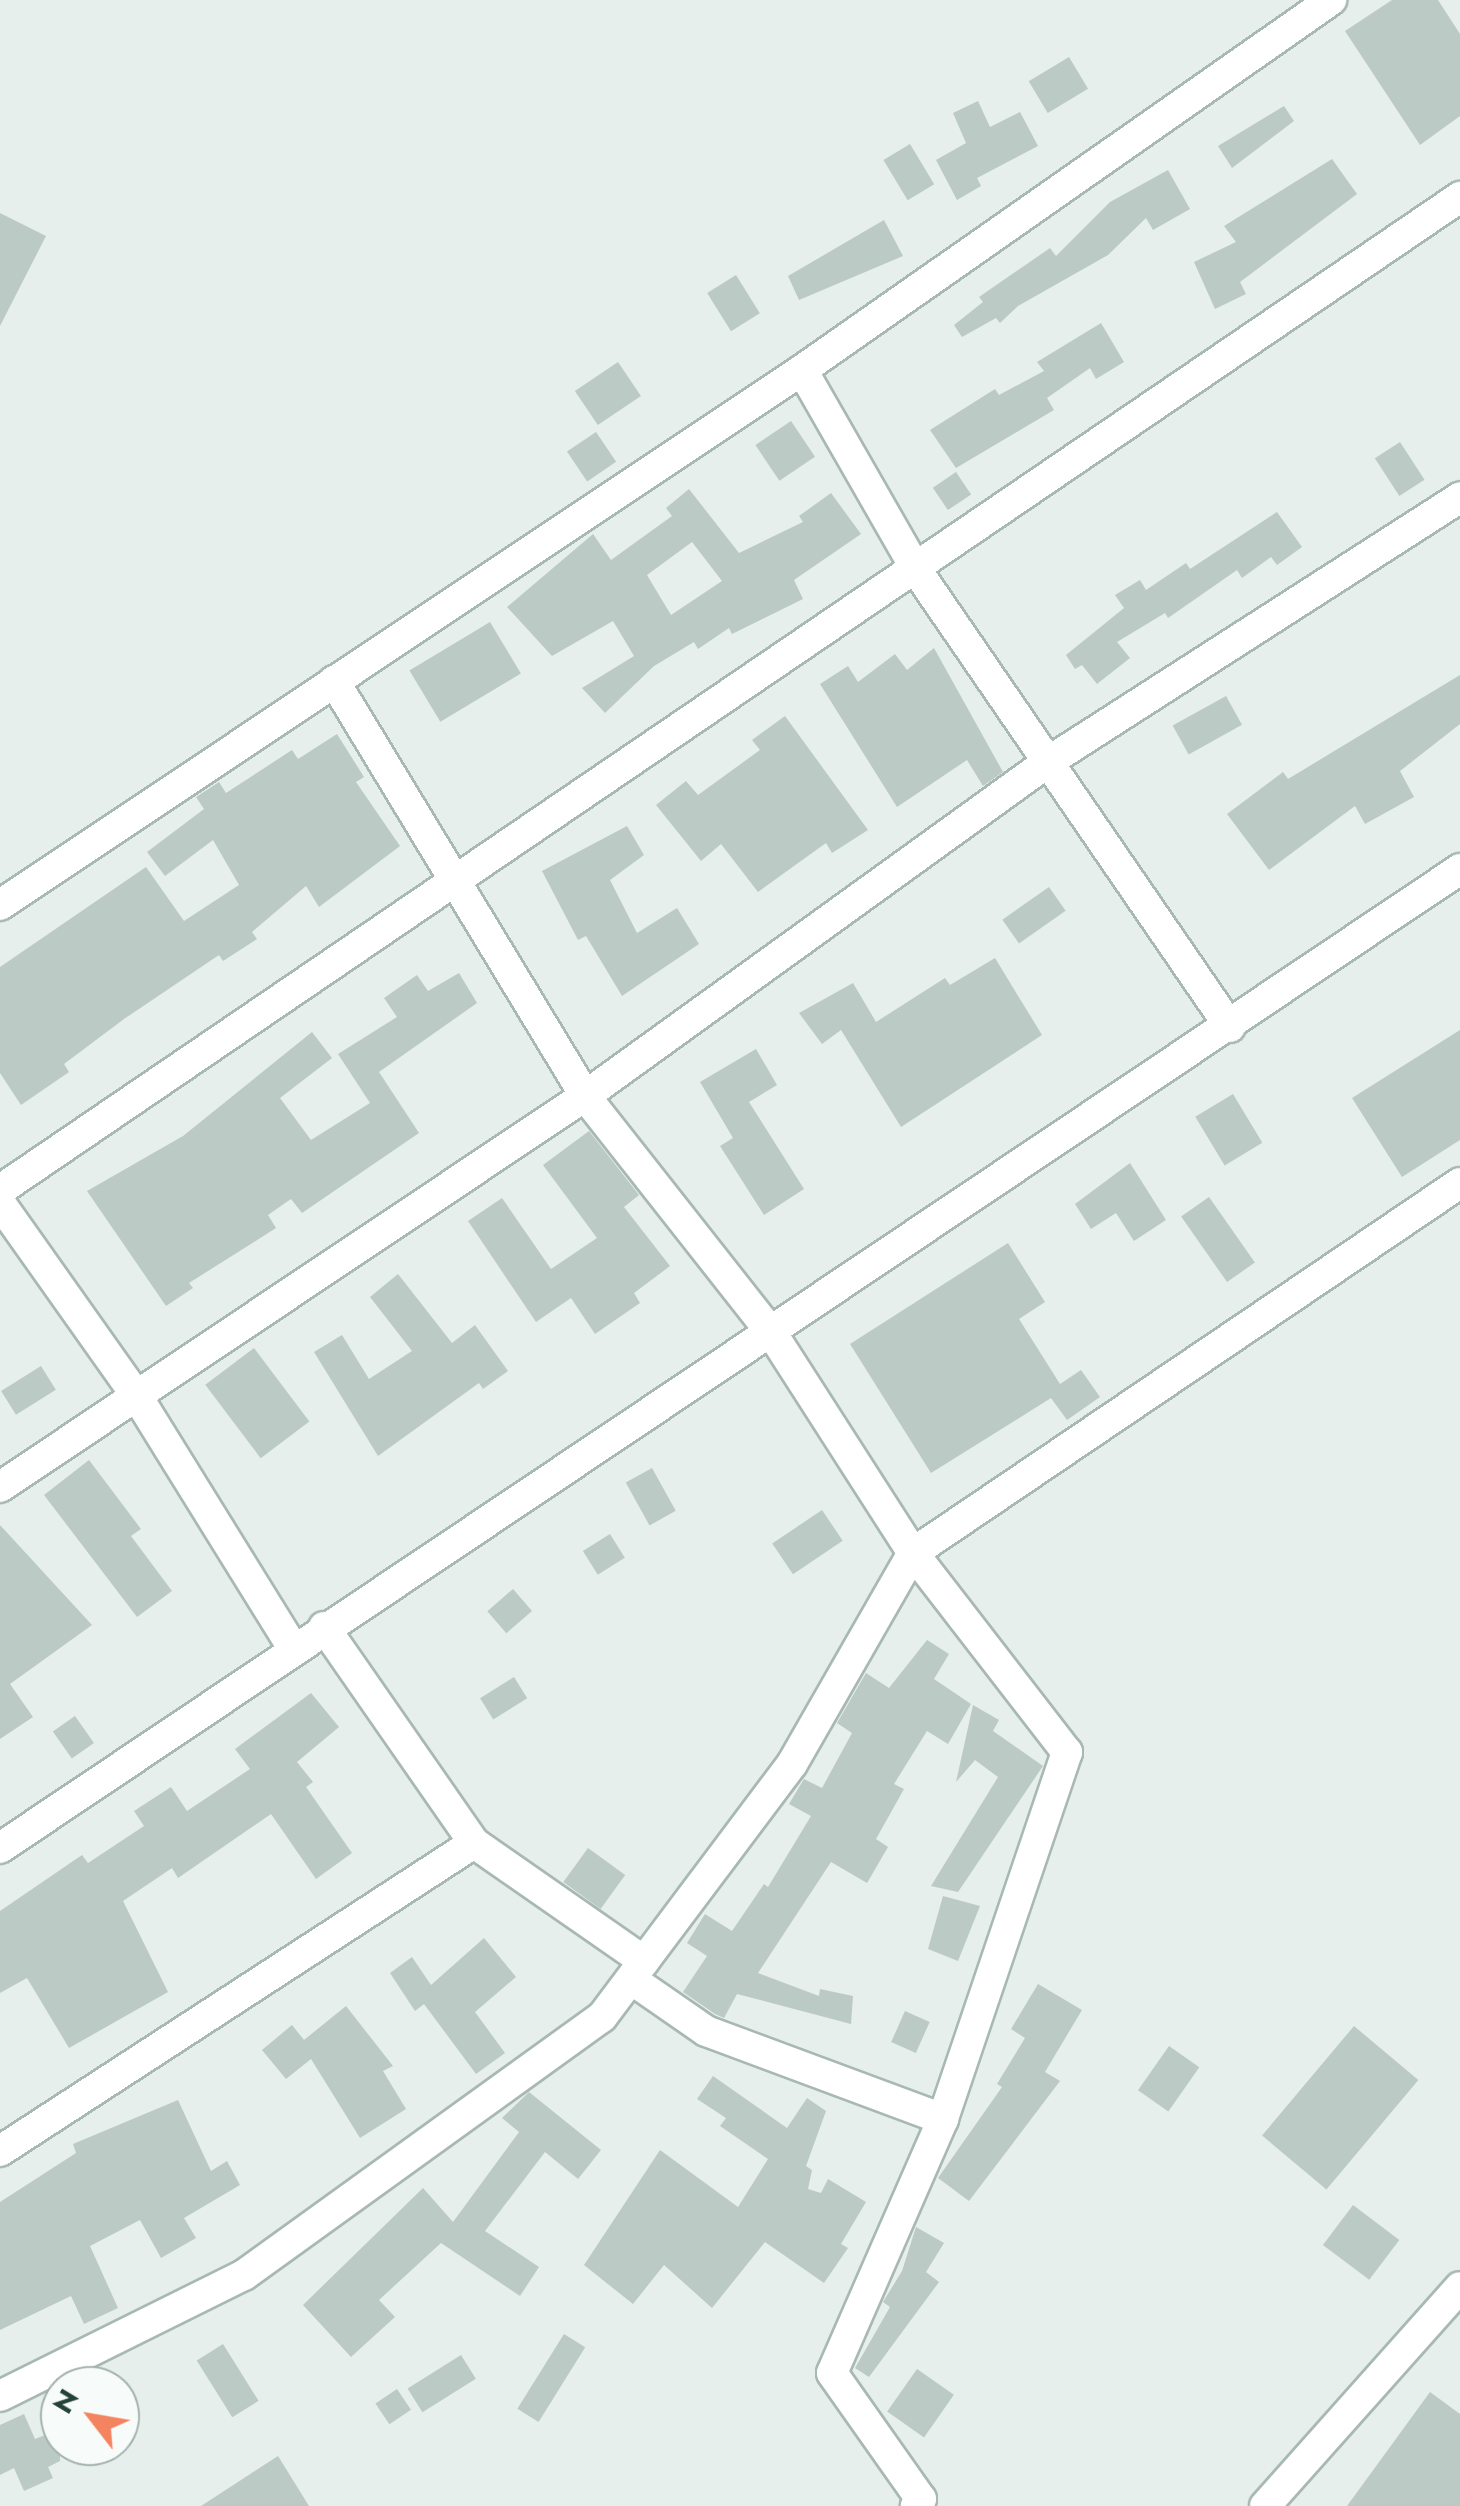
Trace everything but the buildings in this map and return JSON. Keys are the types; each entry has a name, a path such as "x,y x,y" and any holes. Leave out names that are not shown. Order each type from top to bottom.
{"street":[{"path":"0,905 802,370 1331,0"},
{"path":"0,1190 917,571 1460,197"},
{"path":"802,370 917,571 1230,1027"},
{"path":"0,1486 138,1398 585,1096 1048,762 1460,497"},
{"path":"334,681 585,1096 771,1332 913,1553 1067,1752 943,2119 832,2373 921,2504"},
{"path":"0,1848 324,1627 1230,1027 1460,869"},
{"path":"0,2396 244,2275 602,2017 792,1764 913,1553 1460,1184"},
{"path":"0,1203 138,1398 293,1648"},
{"path":"324,1627 474,1843 638,1970 706,2032 943,2119"},
{"path":"0,2151 474,1843"},
{"path":"1266,2506 1460,2287"}]}
